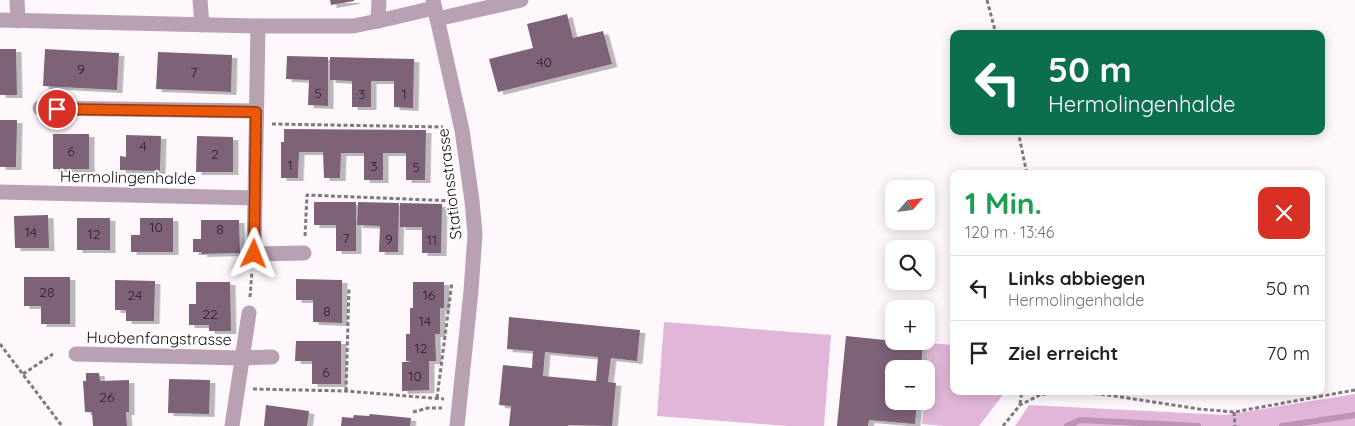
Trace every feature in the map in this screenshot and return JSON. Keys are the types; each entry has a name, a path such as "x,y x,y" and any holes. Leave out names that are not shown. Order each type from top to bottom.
{"street":[{"path":"17,0 18,21"},
{"path":"200,0 202,25"},
{"path":"378,21 379,0"},
{"path":"0,20 258,26 353,26 435,9 521,0"},
{"name":"Stationsstrasse","path":"435,9 463,138 475,234 457,426"},
{"path":"258,26 254,254 304,253"},
{"path":"40,108 256,112"},
{"name":"Hermolingenhalde","path":"0,192 255,198"},
{"name":"Huobenfangstrasse","path":"232,426 249,313"},
{"name":"Huobenfangstrasse","path":"76,354 242,358"},
{"path":"242,358 272,357"}],"path":[{"path":"987,0 995,30"},
{"path":"271,124 449,128"},
{"path":"1019,135 1026,170"},
{"path":"304,253 307,195 454,201"},
{"name":"Huobenfangstrasse","path":"249,313 254,254"},
{"path":"437,398 452,282"},
{"path":"346,391 349,287"},
{"path":"0,344 62,426"},
{"path":"23,374 54,354"},
{"path":"246,389 346,391 450,400"},
{"path":"1108,395 1199,409 1234,412 1355,390"},
{"path":"1020,405 1021,395"},
{"path":"1003,426 1020,405 1040,395"},
{"path":"413,412 428,408 448,408"},
{"path":"1234,412 1235,426"}],"shaded area":[{"path":"664,322 831,335 824,426 788,426 657,416"},
{"path":"935,343 950,345 950,395 1002,395 979,426 922,424 923,410 935,410 935,360 928,360 928,350 935,350"},
{"path":"1355,394 1355,426 1015,426 1029,405 1226,415"}],"building":[{"path":"330,0 354,0 354,1 331,5"},
{"path":"567,14 573,38 603,31 612,64 498,92 489,59 533,48 527,24"},
{"path":"0,49 16,49 17,95 0,95"},
{"path":"45,49 119,53 117,90 43,86"},
{"path":"158,52 232,55 231,92 156,89"},
{"path":"287,56 328,57 328,106 308,105 309,80 286,79"},
{"path":"330,57 414,59 413,108 394,107 394,81 371,81 371,107 352,107 352,81 330,80"},
{"path":"0,120 17,120 16,167 0,167"},
{"path":"284,129 426,130 425,180 406,180 406,153 383,153 383,180 364,180 364,153 341,153 340,178 324,178 323,152 299,152 298,178 281,178 281,142 284,142"},
{"path":"53,134 89,134 89,169 53,169"},
{"path":"126,135 161,136 160,171 120,170 120,156 126,157"},
{"path":"197,136 233,137 233,172 196,172"},
{"path":"314,202 356,202 356,251 336,251 336,225 314,225"},
{"path":"358,202 399,203 398,252 379,252 380,226 357,225"},
{"path":"400,203 442,204 441,253 422,253 422,227 400,227"},
{"path":"48,215 49,248 15,248 14,216"},
{"path":"77,218 110,218 110,250 77,250"},
{"path":"140,218 173,218 173,252 131,252 131,235 140,235"},
{"path":"201,220 239,220 240,253 201,254 202,252 193,252 193,239 201,239"},
{"path":"24,277 70,277 70,324 41,324 41,306 24,306"},
{"path":"296,279 342,280 342,323 313,322 313,300 296,300"},
{"path":"115,280 155,281 154,321 126,321 126,310 115,310"},
{"path":"196,282 230,282 231,331 209,331 209,325 189,325 189,304 196,304"},
{"path":"413,282 444,282 444,308 440,308 440,334 435,334 436,361 429,361 429,390 402,391 402,362 412,362 406,361 406,334 410,334"},
{"path":"509,317 640,330 637,361 611,358 608,382 616,383 612,426 509,426 511,406 499,405 503,365 532,368 533,351 507,349","holes":["545,352 598,357 596,381 543,376"]},
{"path":"846,336 885,340 885,350 923,350 922,360 885,360 885,410 916,410 915,424 869,420 868,426 837,426"},
{"path":"296,341 341,341 341,384 312,384 312,361 295,361"},
{"path":"86,373 99,373 100,381 129,380 129,412 126,412 127,426 93,426 92,412 85,412 83,381 86,381"},
{"path":"169,379 210,380 209,414 168,413"},
{"path":"266,405 309,411 307,426 264,426"},
{"path":"370,414 411,418 410,426 341,426 342,417 353,418 354,415 369,416"}],"waterway":[{"path":"1282,426 1355,415"},
{"path":"1067,426 1080,420 1198,426"}],"route":[{"path":"57,109 256,112 254,254"}]}
